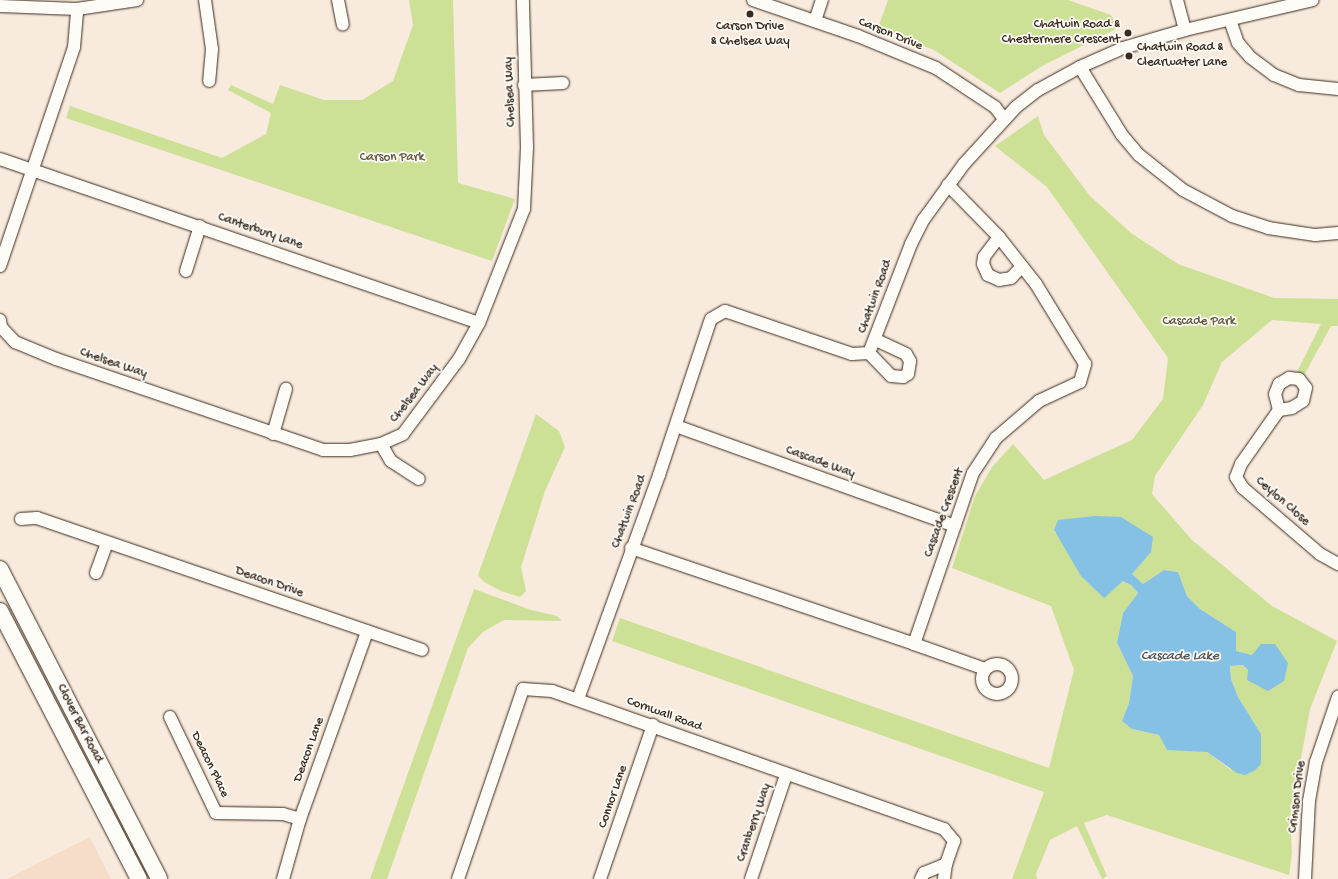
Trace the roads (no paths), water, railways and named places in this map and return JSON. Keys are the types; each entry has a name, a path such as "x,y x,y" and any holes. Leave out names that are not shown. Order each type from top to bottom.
{"main road":[{"name":"Clover Bar Road","path":"0,569 159,879"},
{"name":"Clover Bar Road","path":"0,611 138,879"}],"street":[{"path":"0,6 12,3 76,8 137,0"},
{"path":"205,0 212,49 209,81"},
{"path":"338,0 343,25"},
{"name":"Chelsea Way","path":"0,320 1,326 15,342 42,353 323,450 350,450 380,444 404,434 429,403 459,359 479,323 524,209 527,147 524,85 523,0"},
{"name":"Carson Drive","path":"753,0 815,21 936,68 995,107 1004,119"},
{"path":"815,21 822,0"},
{"path":"1177,0 1185,30"},
{"name":"Chatwin Road","path":"578,699 676,426 711,319 724,311 852,354 869,353 876,340 911,244 924,219 948,186 1004,119 1038,90 1080,67 1123,48 1185,30 1313,0"},
{"path":"0,266 74,47 76,8"},
{"path":"1230,20 1238,43 1250,57 1274,75 1299,85 1338,89"},
{"path":"1080,67 1122,135 1139,155 1183,190 1232,216 1268,228 1315,235 1338,233"},
{"path":"524,85 563,83"},
{"name":"Canterbury Lane","path":"0,159 200,226 479,323"},
{"name":"Cascade Crescent","path":"914,644 973,472 996,438 1038,401 1080,382 1085,364 1055,313 1022,266 998,237 948,186"},
{"path":"186,271 200,226"},
{"path":"998,237 984,257 983,264 988,275 999,280 1011,278 1022,266"},
{"path":"869,353 891,376 903,378 908,374 911,368 906,354 876,340"},
{"path":"274,434 286,389"},
{"name":"Ceylon Close","path":"1279,410 1241,464 1236,476 1243,488 1320,554 1338,564"},
{"name":"Cascade Way","path":"676,426 955,526"},
{"path":"380,444 391,461 419,479"},
{"name":"Deacon Drive","path":"21,520 37,518 422,650"},
{"path":"96,573 107,543"},
{"path":"631,548 914,644 985,670"},
{"name":"Deacon Lane","path":"283,879 300,819 367,632"},
{"name":"Cornwall Road","path":"458,879 523,690 552,691 578,699 654,725 786,775 944,829 954,841 946,864 944,879"},
{"name":"Crimson Drive","path":"1305,879 1309,801 1316,762 1338,697"},
{"name":"Deacon Place","path":"170,717 216,813 284,814 300,819"},
{"name":"Connor Lane","path":"600,879 654,725"},
{"name":"Cranberry Way","path":"751,879 786,775"},
{"path":"921,879 924,873 946,864"}],"water":[{"name":"Cascade Lake","path":"1095,516 1121,517 1153,537 1151,552 1132,574 1143,584 1164,570 1178,572 1187,596 1200,609 1236,632 1236,651 1252,655 1261,644 1275,644 1288,663 1284,681 1268,691 1247,680 1248,670 1243,665 1230,666 1231,679 1238,697 1261,734 1261,764 1254,771 1245,775 1237,773 1207,752 1167,750 1159,735 1132,729 1122,721 1129,703 1133,676 1117,643 1123,613 1138,593 1131,585 1123,581 1104,598 1081,576 1054,530 1058,520"}],"place":[{"name":"Carson Drive & Chelsea Way","path":"750,14"},
{"name":"Chatwin Road & Chestermere Crescent","path":"1128,33"},
{"name":"Chatwin Road & Clearwater Lane","path":"1129,56"}],"park label":[{"name":"Carson Park","path":"392,158"},
{"name":"Cascade Park","path":"1199,322"}]}
